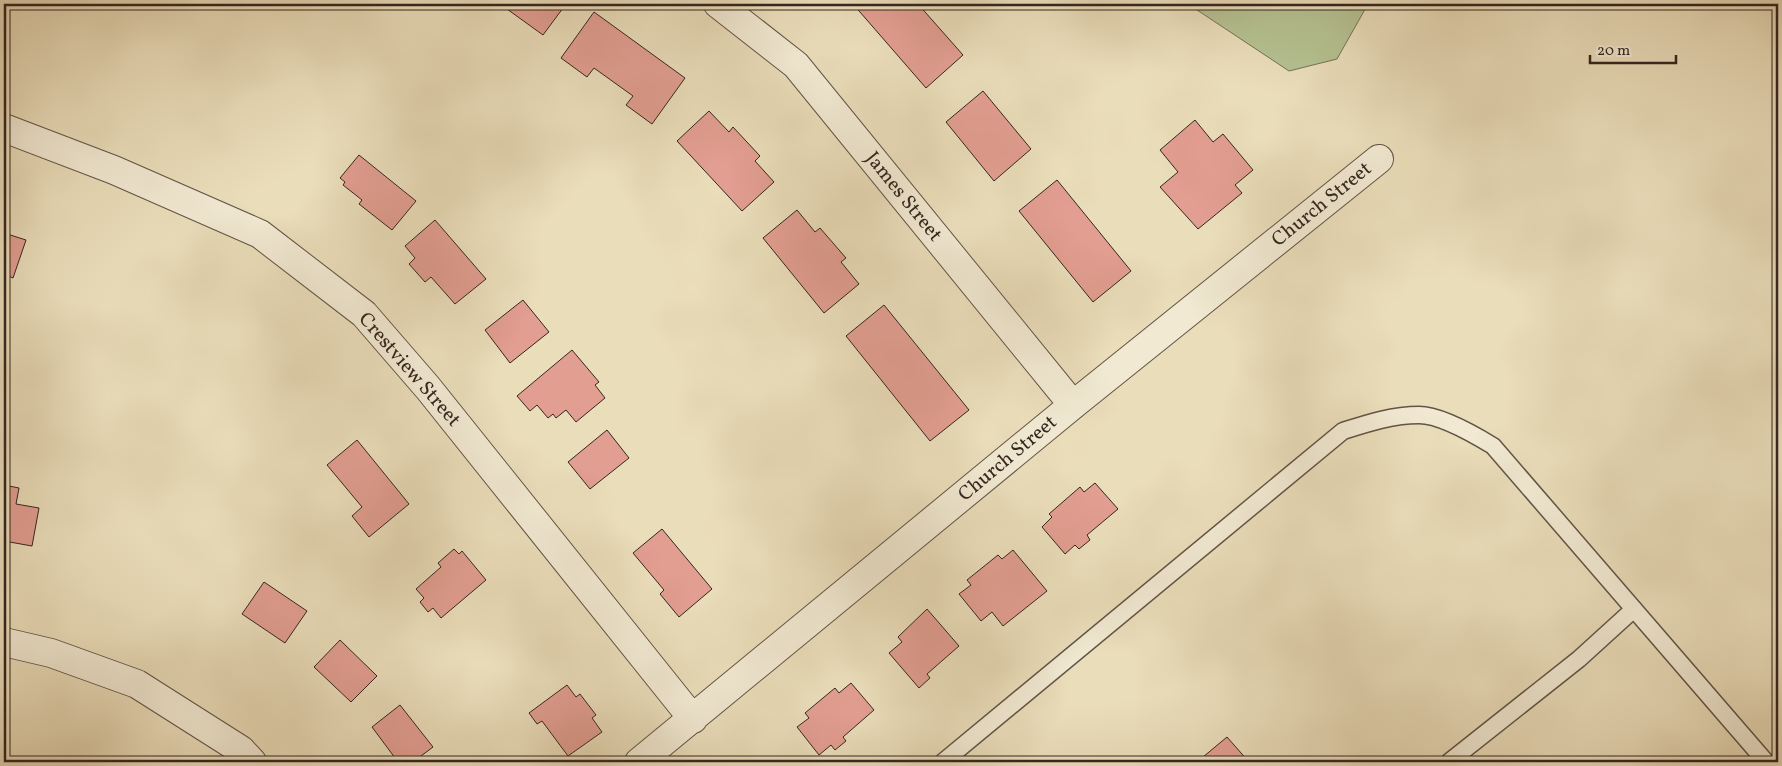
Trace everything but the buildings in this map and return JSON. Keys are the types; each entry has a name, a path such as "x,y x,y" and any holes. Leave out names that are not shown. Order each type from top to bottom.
{"street":[{"name":"James Street","path":"718,4 796,65 1073,405"},
{"name":"Crestview Street","path":"4,128 114,170 260,234 364,314 428,388 693,719"},
{"name":"Church Street","path":"639,762 1073,405 1379,159"},
{"path":"4,642 51,653 137,684 241,750 252,762"}],"lane":[{"path":"943,762 1343,431 1386,418 1421,415 1462,428 1493,446 1766,762"},
{"path":"1449,762 1579,659 1634,609"}],"green space":[{"path":"1188,4 1368,4 1337,59 1289,71"}]}
